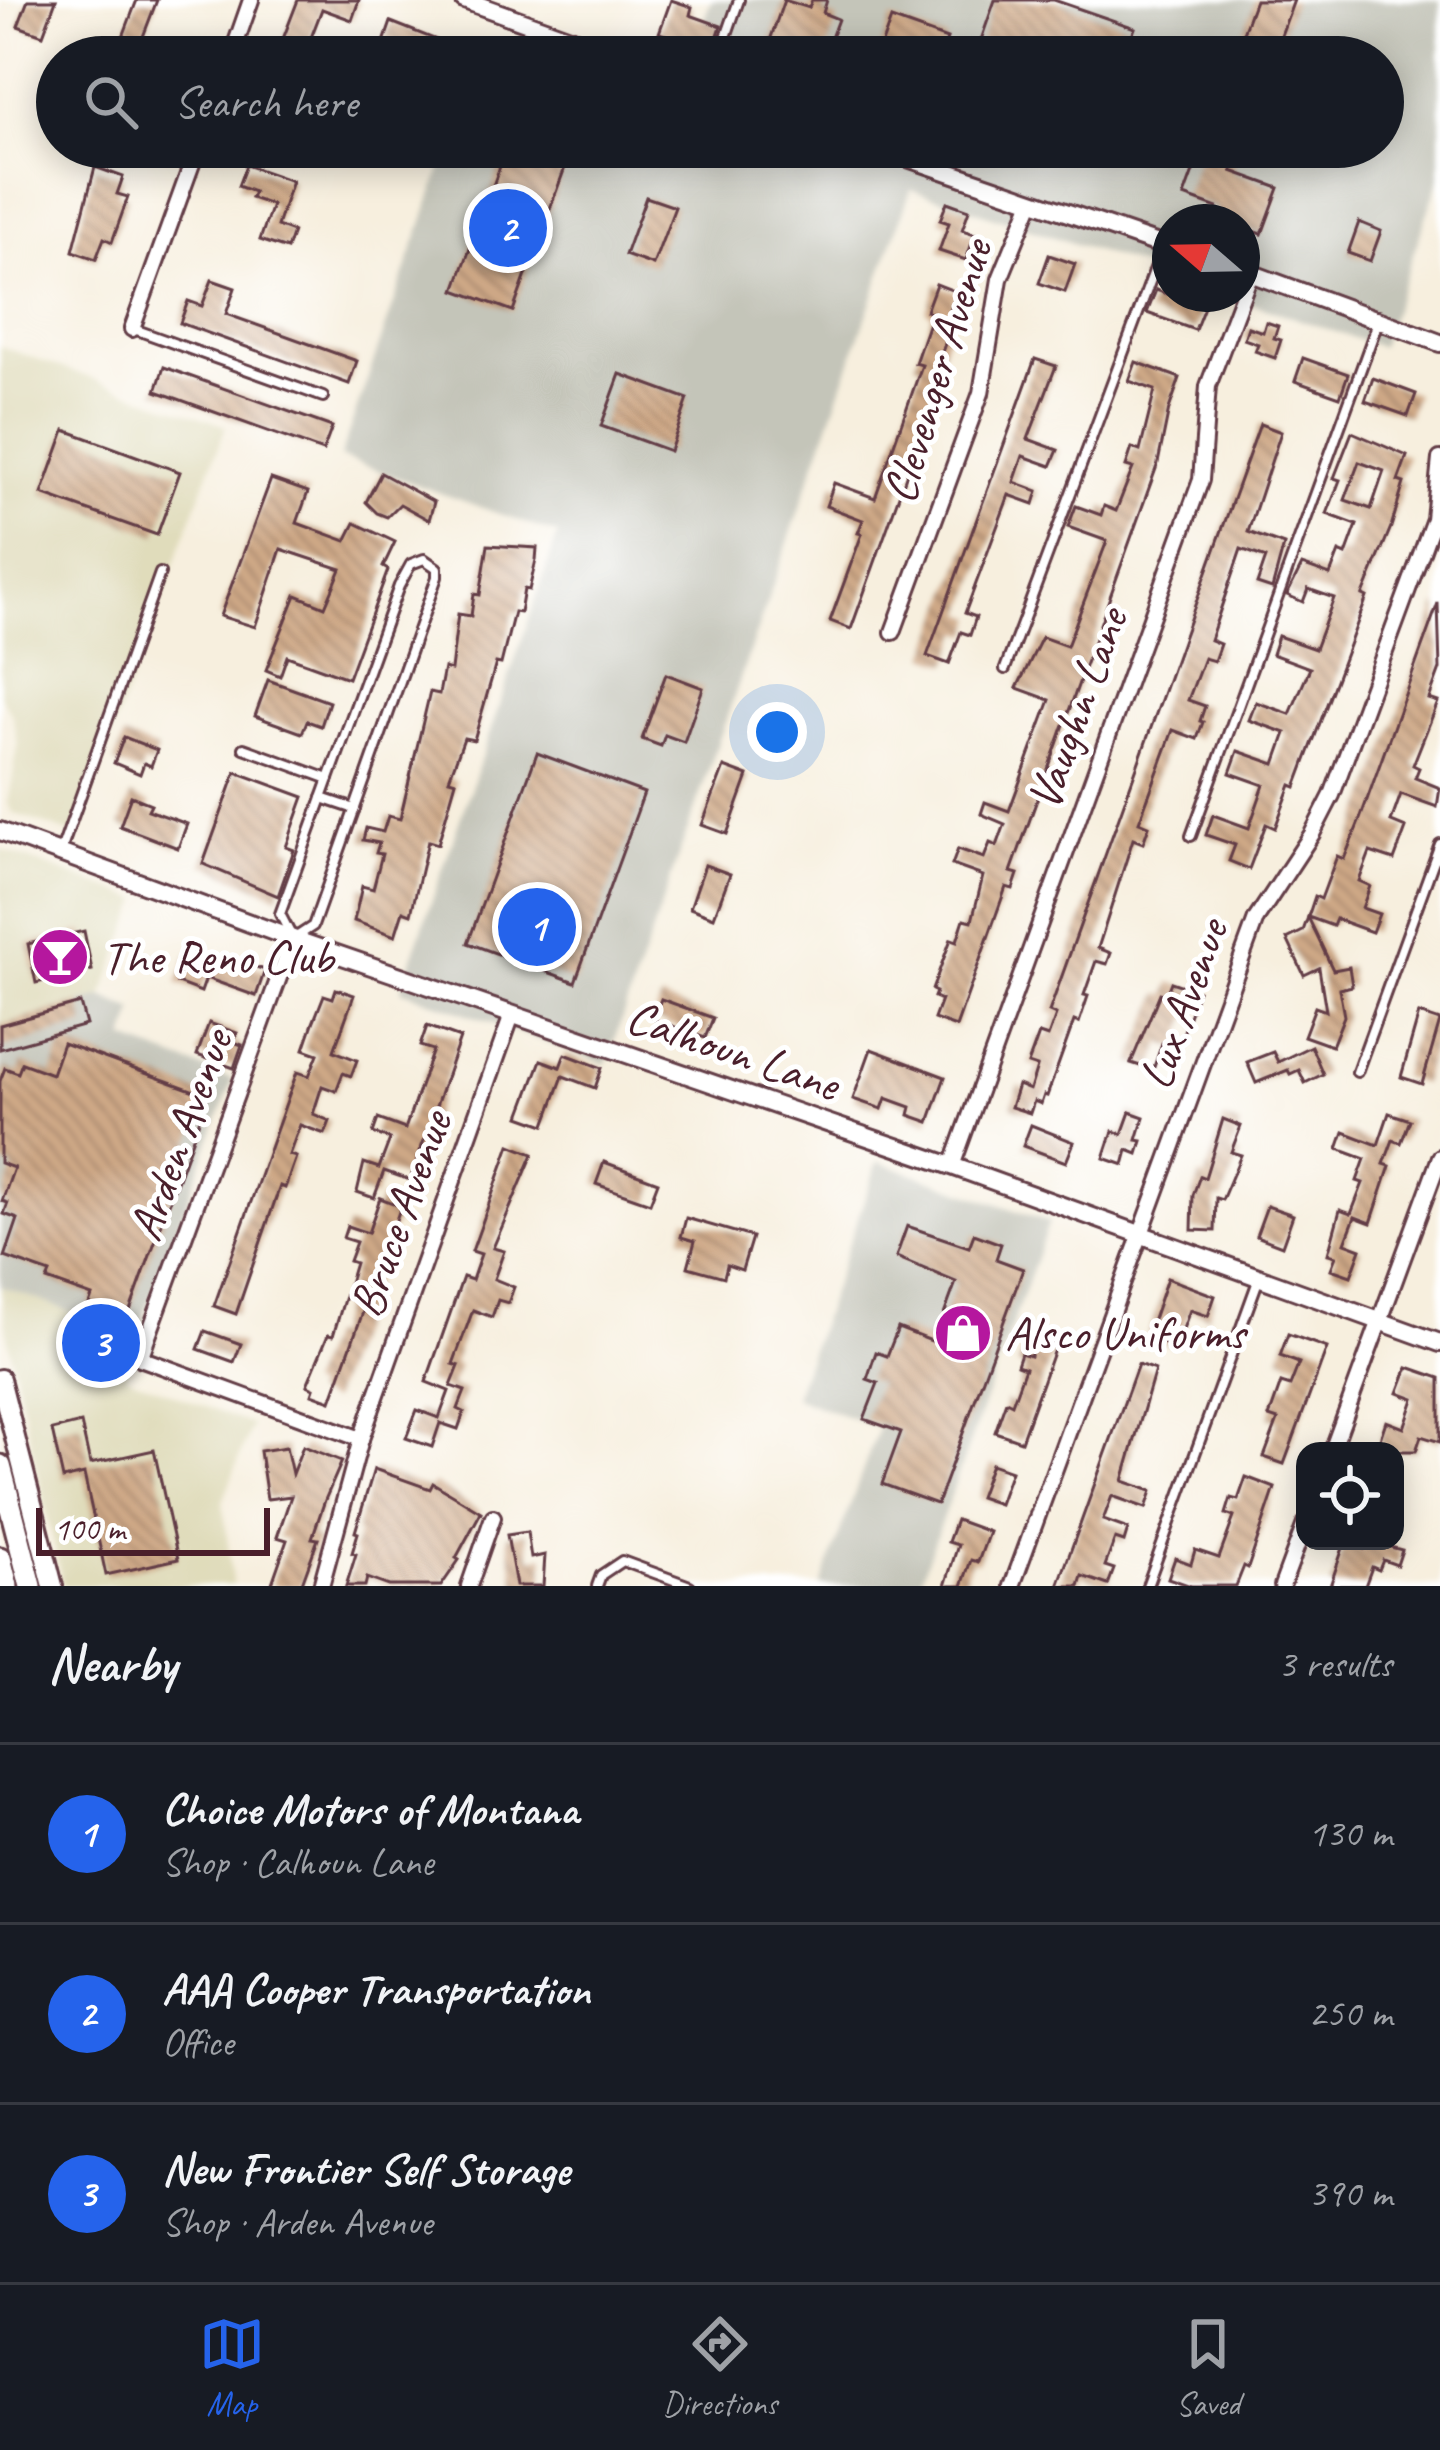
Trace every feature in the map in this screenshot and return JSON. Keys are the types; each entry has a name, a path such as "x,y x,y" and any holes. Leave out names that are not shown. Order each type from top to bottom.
{"main road":[{"path":"0,1378 53,1586"},
{"path":"0,1466 32,1586"}],"street":[{"path":"238,36 251,0"},
{"path":"464,0 564,36"},
{"path":"132,328 190,168"},
{"path":"937,168 1152,242"},
{"name":"Clevenger Avenue","path":"893,632 981,393 1000,279 1032,201"},
{"path":"1260,276 1440,343"},
{"name":"Vaughn Lane","path":"952,1166 1201,480 1208,386 1232,312"},
{"name":"Lux Avenue","path":"1012,1586 1256,919 1332,795 1434,519 1440,459"},
{"name":"Calhoun Lane","path":"0,830 293,939 952,1166 1440,1343"},
{"name":"Arden Avenue","path":"293,939 140,1358 361,1439"},
{"name":"Bruce Avenue","path":"321,1586 361,1439 512,1015"},
{"path":"1335,1442 1440,1157"},
{"path":"469,1586 494,1517"},
{"path":"1282,1586 1296,1548"}],"lane":[{"path":"726,36 739,0"},
{"path":"1005,669 1152,286"},
{"path":"1191,836 1378,321"},
{"path":"132,328 323,398"},
{"path":"418,560 432,563 437,577 313,926 293,939 280,914 329,778 405,571 418,560"},
{"path":"61,852 160,573"},
{"path":"244,748 329,778"},
{"path":"322,797 355,809"},
{"path":"1357,1072 1440,844"},
{"path":"1147,1586 1259,1278"},
{"path":"597,1586 601,1574 622,1561 670,1583 690,1586"}],"shaded area":[{"path":"711,0 1440,0 1440,178 1380,347 1260,306 1260,204 1152,204 1152,270 911,189 606,1064 401,990 558,535 340,457 442,168 1404,168 1404,36 698,36"},
{"path":"0,346 226,426 74,835 13,813 8,804 18,745 12,715 0,696"},
{"path":"0,849 140,900 102,997 0,1026"},
{"path":"102,997 135,1011 126,1040 233,1080 136,1336 0,1286 0,1026"},
{"path":"878,1161 1049,1222 918,1586 821,1586 878,1428 794,1397"},
{"path":"0,1286 136,1336 125,1375 252,1425 223,1501 233,1586 63,1586"}],"building":[{"path":"28,0 56,0 43,35 18,26"},
{"path":"137,0 157,0 143,36 123,36"},
{"path":"298,0 359,0 352,20 322,9 312,36 284,36"},
{"path":"671,0 692,7 690,15 721,26 718,36 659,33"},
{"path":"784,0 809,8 812,0 827,0 823,13 838,19 832,36 772,36"},
{"path":"995,0 1054,0 1135,28 1132,36 982,36"},
{"path":"1255,0 1294,0 1281,36 1242,36"},
{"path":"891,19 939,36 885,36"},
{"path":"391,22 427,36 386,36"},
{"path":"95,168 123,177 117,194 128,197 112,242 104,238 96,259 73,251"},
{"path":"245,168 292,181 277,226 293,232 287,249 260,240 272,205 251,198 254,192 238,186"},
{"path":"499,168 565,168 513,311 455,290"},
{"path":"1194,168 1233,168 1279,188 1262,234 1260,204 1206,204 1184,196"},
{"path":"646,197 675,207 653,265 625,255"},
{"path":"947,202 969,210 962,230 975,234 966,260 939,251 949,223 940,220"},
{"path":"1359,222 1381,231 1370,261 1348,253"},
{"path":"1049,255 1075,264 1065,292 1039,283"},
{"path":"212,280 235,288 226,314 357,361 349,384 180,323 188,301 202,306"},
{"path":"936,284 957,292 932,381 939,384 851,629 830,621 863,520 826,506 834,483 875,498 922,365 915,363 932,314 926,311"},
{"path":"1152,300 1152,312 1202,312 1195,330 1147,313"},
{"path":"1266,322 1278,326 1274,338 1281,340 1275,358 1255,351 1258,344 1244,339 1248,327 1263,332"},
{"path":"1303,358 1348,374 1340,397 1295,381"},
{"path":"1035,359 1056,366 1028,439 1058,450 1051,466 1023,456 1014,482 1038,491 1034,504 1009,495 965,613 976,617 970,635 961,632 949,664 927,656"},
{"path":"1136,362 1180,378 1158,463 1011,872 1018,874 1013,889 1006,887 956,1027 934,1019 941,1000 932,990 951,939 957,941 964,919 972,921 983,876 952,865 958,849 984,858 990,843 997,846 1005,824 981,814 985,802 1009,811 1050,700 1017,688 1042,637 1067,646 1107,541 1068,527 1076,506 1101,515 1104,506 1116,511 1133,468 1126,466 1132,448 1140,451 1155,390 1129,381"},
{"path":"164,367 332,427 323,451 156,391"},
{"path":"620,374 688,399 670,451 601,426"},
{"path":"1373,378 1416,394 1408,416 1365,401"},
{"path":"1260,424 1281,432 1248,532 1284,545 1272,589 1257,584 1266,558 1241,549 1210,640 1220,644 1214,661 1204,658 1188,700 1205,706 1203,722 1197,739 1173,730 1139,822 1149,826 1143,843 1133,839 1098,948 1111,953 1107,964 1096,961 1079,1023 1074,1021 1047,1096 1041,1104 1034,1101 1030,1113 1011,1107 1018,1085 1030,1090 1037,1067 1028,1064 1039,1034 1048,1037 1056,1015 1049,1012"},
{"path":"65,430 180,472 157,535 42,494"},
{"path":"1352,432 1407,456 1391,527 1296,787 1291,785 1275,828 1266,824 1249,869 1229,861 1235,845 1206,835 1213,815 1249,828 1264,785 1230,773 1238,751 1275,764 1286,733 1249,720 1256,702 1290,714 1310,668 1272,654 1278,636 1315,649 1334,598 1308,589 1303,602 1287,595 1302,565 1330,575 1339,552 1346,555 1357,525 1327,514 1340,480 1334,478","holes":["1359,462 1384,471 1371,509 1345,500"]},
{"path":"381,473 434,502 429,520 400,504 387,517 377,513 366,502"},
{"path":"271,479 308,492 297,523 346,541 355,523 395,542 348,678 287,656 280,676 266,670 296,595 325,607 341,569 281,549 255,627 220,616"},
{"path":"488,545 537,548 529,590 524,589 520,613 514,612 474,740 464,738 449,779 456,781 438,844 428,841 411,914 403,911 395,936 354,921 362,886 373,889 382,854 376,853 379,843 363,840 366,828 383,832 388,816 400,819 430,692 439,694 444,668 451,670 458,614 471,616 474,594 480,595"},
{"path":"1438,603 1440,669 1429,699 1438,702 1413,765 1419,768 1415,778 1440,788 1437,807 1401,794 1391,822 1406,828 1394,860 1370,852 1359,881 1370,886 1362,908 1379,914 1372,932 1336,919 1333,926 1308,917 1315,896 1321,899 1337,856 1344,859"},
{"path":"666,674 703,688 684,742 665,735 661,746 642,739"},
{"path":"268,680 329,702 321,726 307,721 302,733 255,716"},
{"path":"124,737 157,750 151,766 144,763 140,774 114,763"},
{"path":"537,753 644,793 575,982 468,943"},
{"path":"724,767 748,776 727,834 702,825"},
{"path":"236,772 304,797 286,847 294,850 278,896 203,864"},
{"path":"131,796 151,804 148,810 187,824 178,848 120,826"},
{"path":"705,865 730,874 714,917 690,908"},
{"path":"1308,917 1333,970 1349,967 1352,986 1339,989 1344,1016 1332,1046 1304,1036 1315,1007 1326,1011 1319,968 1304,975 1287,939 1303,931"},
{"path":"84,931 92,970 36,983 28,944"},
{"path":"189,952 236,968 238,961 265,970 256,996 206,978 201,992 177,983"},
{"path":"1171,982 1198,991 1178,1048 1162,1043 1153,1070 1131,1063 1160,993 1166,995"},
{"path":"336,989 354,995 334,1051 357,1060 351,1076 343,1073 336,1091 322,1086 313,1114 330,1121 325,1134 300,1125 289,1155 296,1157 285,1188 280,1186 236,1314 214,1306 297,1072 309,1076 318,1054 304,1049 313,1023 324,995 333,998"},
{"path":"661,999 713,1018 705,1038 653,1019"},
{"path":"80,1003 86,1025 0,1049 0,1025"},
{"path":"1419,1014 1440,1021 1422,1084 1401,1077"},
{"path":"209,1023 237,1033 234,1042 242,1045 234,1068 197,1055"},
{"path":"427,1026 460,1038 410,1180 384,1171 374,1198 357,1192 364,1163 379,1168 390,1139 373,1133 378,1119 405,1129 433,1050 420,1046"},
{"path":"63,1043 208,1096 124,1327 128,1328 117,1361 74,1346 92,1296 47,1280 50,1273 5,1257 18,1219 4,1214 8,1203 2,1201 14,1168 0,1163 0,1081 5,1068 18,1073 22,1063 52,1074"},
{"path":"1311,1046 1323,1074 1305,1083 1299,1070 1290,1074 1288,1070 1256,1083 1247,1062 1273,1052 1278,1062"},
{"path":"871,1049 945,1077 929,1122 909,1115 911,1107 886,1098 882,1109 853,1099"},
{"path":"565,1054 602,1068 595,1088 563,1076 545,1125 520,1116 541,1060 560,1067"},
{"path":"1130,1112 1144,1117 1137,1140 1142,1141 1138,1154 1128,1150 1124,1165 1104,1158 1113,1131 1122,1134"},
{"path":"1389,1113 1410,1120 1401,1143 1393,1140 1384,1164 1390,1166 1371,1223 1355,1217 1345,1243 1361,1249 1351,1276 1331,1269 1336,1256 1328,1254 1340,1210 1351,1214 1363,1183 1357,1181 1365,1159 1338,1149 1344,1132 1378,1145"},
{"path":"1223,1119 1241,1126 1231,1152 1241,1155 1222,1200 1216,1198 1215,1231 1192,1230 1193,1195 1200,1176 1205,1178"},
{"path":"1031,1125 1074,1142 1066,1162 1023,1146"},
{"path":"510,1145 533,1154 493,1248 504,1251 494,1279 514,1287 508,1303 498,1300 492,1317 473,1310 453,1364 459,1366 451,1386 465,1391 458,1409 464,1412 458,1429 440,1423 432,1447 406,1438 417,1410 439,1418 449,1391 426,1382 463,1277 472,1280 481,1254 472,1251"},
{"path":"604,1162 658,1182 650,1203 596,1184"},
{"path":"380,1198 401,1206 331,1401 312,1394 314,1388 307,1385 328,1335 333,1336 355,1263 349,1261 356,1242 343,1238 347,1226 368,1233"},
{"path":"1267,1206 1293,1215 1282,1246 1256,1236"},
{"path":"686,1218 752,1237 742,1270 727,1265 724,1277 688,1267 695,1241 681,1237"},
{"path":"907,1226 969,1247 974,1234 1001,1244 996,1259 1023,1269 937,1504 882,1484 901,1432 864,1419 878,1383 867,1379 876,1352 887,1356 898,1328 934,1342 956,1282 896,1257"},
{"path":"1167,1278 1215,1296 1208,1316 1190,1310 1176,1348 1147,1337"},
{"path":"205,1331 241,1344 234,1362 198,1349"},
{"path":"1288,1334 1327,1348 1284,1464 1264,1457 1278,1420 1269,1417 1281,1383 1290,1386 1299,1363 1280,1356"},
{"path":"1037,1337 1056,1344 1021,1441 995,1432 1025,1368 1017,1365 1021,1353 1030,1356"},
{"path":"1138,1364 1155,1370 1123,1481 1152,1491 1146,1508 1112,1496 1103,1520 1128,1529 1124,1542 1115,1539 1105,1566 1114,1569 1108,1585 1082,1576 1079,1586 1058,1586"},
{"path":"1408,1367 1440,1378 1440,1442 1421,1436 1416,1451 1404,1451 1404,1442 1379,1442 1386,1421 1404,1428 1414,1399 1398,1393"},
{"path":"81,1423 90,1464 154,1450 178,1559 106,1575 84,1474 63,1479 52,1430"},
{"path":"303,1446 342,1461 312,1538 318,1539 301,1586 271,1586 287,1540 277,1537 291,1496 267,1499 260,1451 286,1447 292,1474"},
{"path":"991,1464 1011,1471 999,1504 979,1497"},
{"path":"374,1469 430,1489 433,1483 481,1512 441,1586 389,1586 367,1578 365,1586 346,1586 356,1554 352,1553 355,1532"},
{"path":"1246,1477 1275,1488 1248,1568 1244,1566 1236,1586 1191,1586 1168,1578 1175,1558 1191,1564 1195,1550 1219,1558 1234,1517 1226,1514 1231,1498 1238,1500"},
{"path":"956,1520 989,1532 962,1586 945,1586 958,1545 948,1542"},
{"path":"527,1532 531,1558 545,1555 543,1586 516,1586 507,1535"},
{"path":"1342,1550 1402,1550 1397,1565 1383,1560 1379,1570 1372,1567 1365,1586 1330,1586"}],"place":[{"name":"AAA Cooper Transportation","path":"508,228"},
{"name":"Choice Motors of Montana","path":"537,927"},
{"name":"The Reno Club","path":"60,957"},
{"name":"Alsco Uniforms","path":"963,1333"},
{"name":"New Frontier Self Storage","path":"101,1343"}]}
